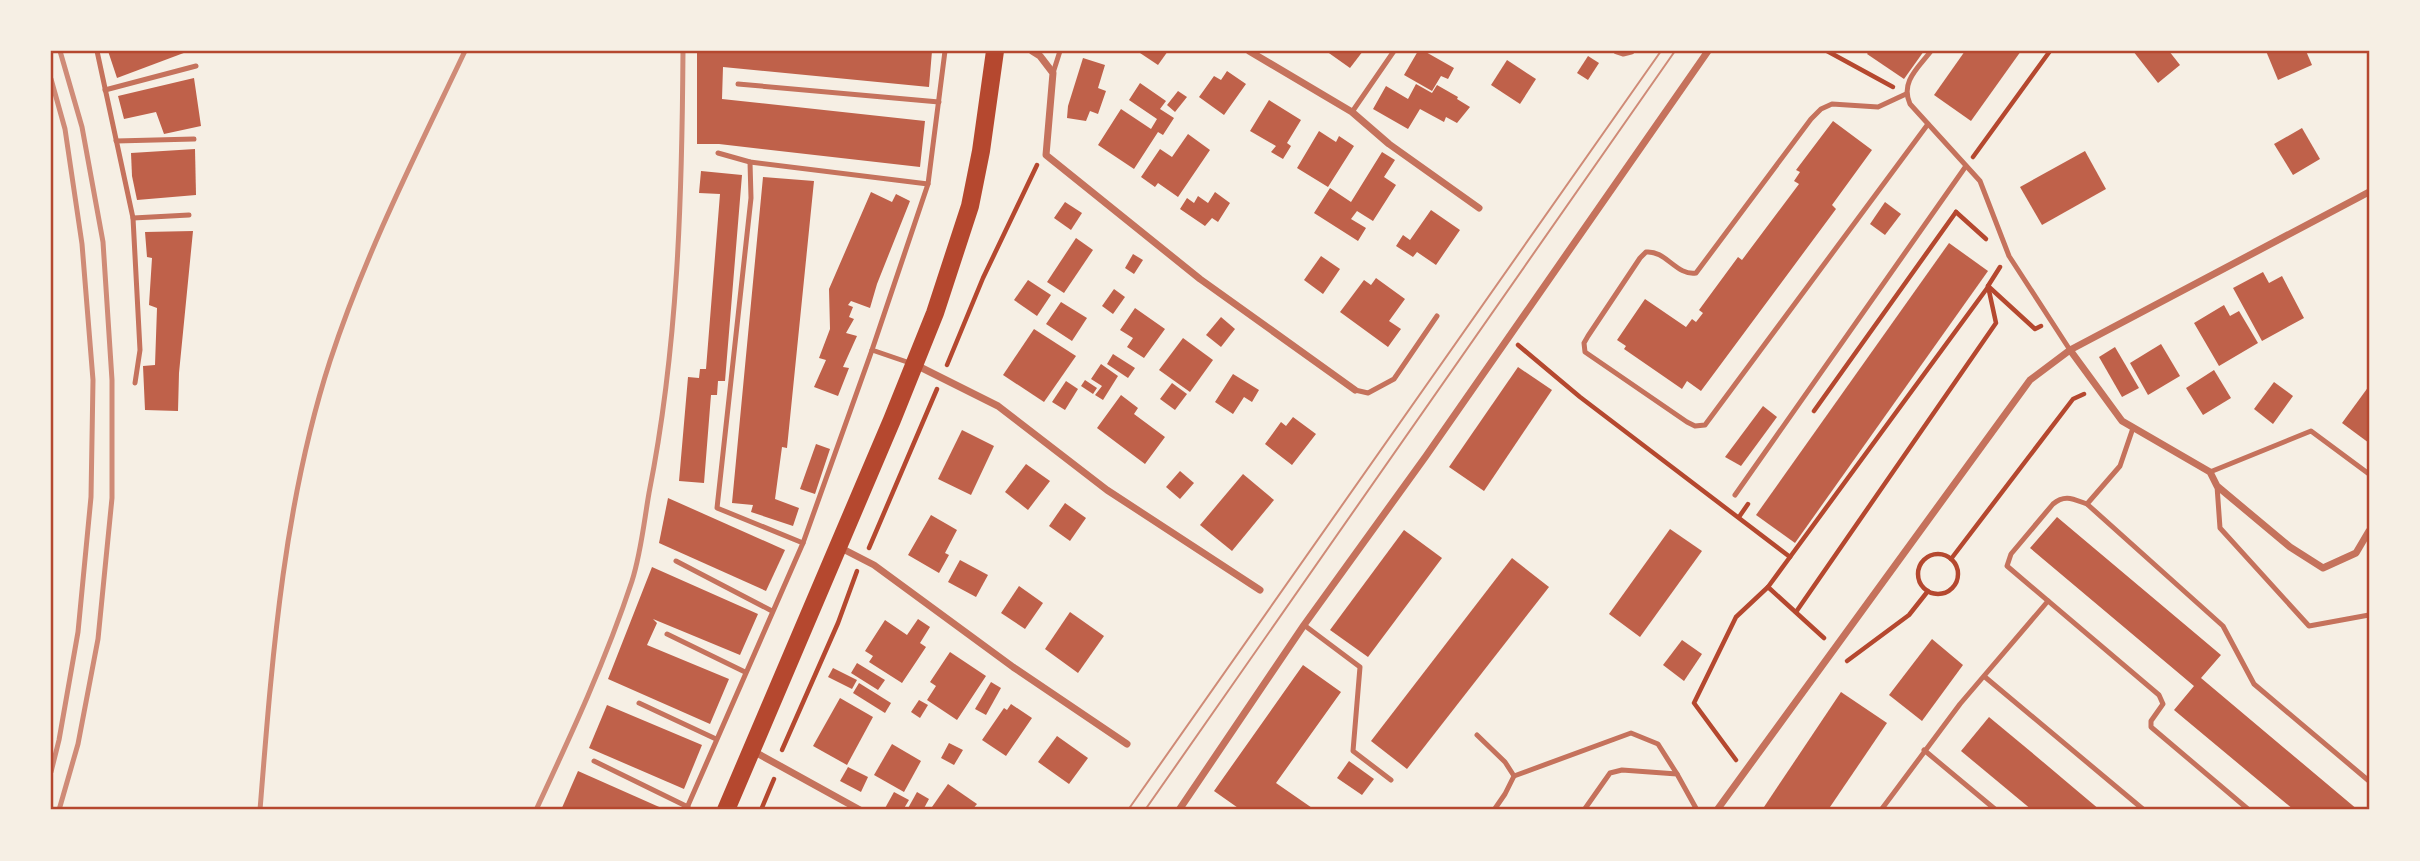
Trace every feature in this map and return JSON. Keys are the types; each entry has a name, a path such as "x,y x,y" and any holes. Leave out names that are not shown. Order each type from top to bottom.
{"main road":[{"path":"726,810 935,313 970,206 981,151 995,51"}],"street":[{"path":"1032,51 1040,56 1053,73 1046,155 1200,279 1356,390"},
{"path":"1249,51 1352,112 1389,144 1479,208"},
{"path":"1179,810 1304,625 1426,456 1708,51"},
{"path":"1717,810 2030,380 2070,350 2369,191"},
{"path":"2070,350 2122,421 2210,472 2217,486 2290,548 2323,568 2356,553 2369,531"},
{"path":"914,365 998,406 1107,490 1260,590"},
{"path":"838,546 863,558 1013,667 1127,744"},
{"path":"752,750 860,810"}],"lane":[{"path":"97,51 134,218 140,349 135,383"},
{"path":"594,761 687,808 803,543 872,351 928,184 945,51"},
{"path":"1053,73 1060,51"},
{"path":"1352,112 1394,51"},
{"path":"1931,51 1911,77 1906,94 1910,104 1980,181 2009,257 2070,350"},
{"path":"105,90 195,66"},
{"path":"737,84 939,102"},
{"path":"1906,94 1878,107 1844,103 1821,109 1696,272 1688,274 1654,251 1646,252 1640,258 1588,336 1584,343 1585,352 1687,422 1695,426 1705,425 1928,124"},
{"path":"116,141 194,139"},
{"path":"718,153 750,162 928,184"},
{"path":"750,162 751,198 717,508 803,543"},
{"path":"1735,495 1966,166"},
{"path":"134,218 189,215"},
{"path":"1356,390 1368,393 1394,379 1437,317"},
{"path":"872,351 914,365"},
{"path":"2087,504 2120,466 2133,428"},
{"path":"2210,472 2311,431 2369,474"},
{"path":"2217,486 2220,528 2309,626 2369,615"},
{"path":"2249,810 2151,727 2151,721 2163,704 2159,695 2007,566 2008,560 2053,504 2061,498 2068,497 2087,504 2223,626 2253,684 2369,781"},
{"path":"676,561 772,611"},
{"path":"1881,810 1924,750 2048,601"},
{"path":"1304,625 1360,667 1353,751 1391,780"},
{"path":"667,634 745,671"},
{"path":"1985,677 2144,810"},
{"path":"639,703 716,739"},
{"path":"1494,810 1506,794 1514,776 1631,733 1658,744 1697,810"},
{"path":"1476,735 1505,762 1514,776"},
{"path":"1924,750 1996,810"},
{"path":"1584,810 1610,773 1622,770 1677,774"}],"path":[{"path":"1827,51 1906,94"},
{"path":"1966,166 2050,51"},
{"path":"761,810 774,781 777,762 838,623 863,558 873,543 984,278 1034,169 1046,155"},
{"path":"1942,200 1993,244"},
{"path":"1811,416 1956,212"},
{"path":"1745,772 1694,703 1736,617 1768,587 1988,286 2001,266 1997,255"},
{"path":"1988,286 2035,329"},
{"path":"1796,612 1996,323 1988,286"},
{"path":"1951,559 2073,399 2098,388"},
{"path":"1580,397 1790,557"},
{"path":"1739,517 1755,495"},
{"path":"1933,554 1945,555 1958,570 1958,577 1952,588 1940,594 1928,591 1923,587 1918,575 1922,562 1933,554"},
{"path":"1768,587 1835,648"},
{"path":"1840,669 1849,659 1909,615 1928,591"}],"building":[{"path":"108,51 189,51 117,78"},
{"path":"697,51 932,51 929,87 723,67 722,99 925,121 920,167 719,144 697,144"},
{"path":"1137,51 1168,51 1158,65"},
{"path":"1326,51 1363,51 1350,68"},
{"path":"1418,51 1424,51 1454,68 1448,79 1441,76 1432,91 1404,75"},
{"path":"1869,51 1924,51 1904,79 1867,54"},
{"path":"1965,51 2021,51 1971,121 1934,95"},
{"path":"2133,51 2169,51 2180,65 2158,83"},
{"path":"2266,51 2306,51 2312,65 2278,80"},
{"path":"1588,56 1599,63 1588,80 1577,73"},
{"path":"1083,58 1105,65 1098,88 1106,91 1098,114 1090,111 1086,121 1067,118 1068,106"},
{"path":"1507,60 1536,79 1520,104 1491,85"},
{"path":"1227,71 1246,84 1224,115 1199,97 1214,76 1221,80"},
{"path":"194,78 201,126 164,134 156,112 124,119 118,96"},
{"path":"1140,83 1166,101 1160,109 1174,118 1163,135 1158,132 1134,169 1098,145 1121,109 1151,129 1157,119 1129,100"},
{"path":"1416,84 1432,93 1437,85 1470,107 1457,123 1446,117 1444,122 1420,109 1408,129 1373,109 1386,86 1408,99"},
{"path":"1178,91 1187,97 1175,112 1167,105"},
{"path":"1269,100 1301,120 1287,143 1291,146 1283,159 1271,152 1276,146 1250,131"},
{"path":"1833,121 1872,150 1832,205 1836,209 1701,391 1687,381 1682,389 1624,349 1626,346 1617,340 1645,299 1686,327 1692,319 1696,322 1703,313 1699,310 1738,257 1742,260 1799,184 1794,181 1800,172 1796,170"},
{"path":"2302,128 2320,159 2293,175 2274,144"},
{"path":"1319,131 1336,142 1339,136 1354,146 1328,187 1297,168"},
{"path":"1188,134 1210,150 1178,197 1158,183 1155,187 1141,177 1160,149 1172,157"},
{"path":"195,149 196,195 137,200 131,153"},
{"path":"2085,151 2106,189 2042,225 2020,187"},
{"path":"1382,152 1395,160 1384,177 1396,185 1373,221 1357,211 1351,219 1366,228 1358,241 1314,213 1330,188 1351,202"},
{"path":"701,171 742,175 725,381 718,381 717,395 711,395 704,483 679,481 688,377 699,378 700,369 706,369 720,194 699,193"},
{"path":"763,177 814,181 787,448 782,447 775,499 799,508 793,526 751,512 753,505 732,503"},
{"path":"871,192 892,202 896,194 910,201 870,308 851,301 848,305 853,307 849,317 854,319 846,333 857,336 843,367 849,368 838,396 814,387 826,360 819,358 830,329 829,289"},
{"path":"1215,192 1230,203 1218,222 1212,218 1205,226 1180,209 1187,198 1194,203 1198,196 1208,203"},
{"path":"1065,202 1082,213 1071,230 1054,218"},
{"path":"1885,202 1901,214 1885,235 1870,224"},
{"path":"1431,210 1460,230 1436,265 1417,252 1413,257 1396,246 1403,235 1410,240"},
{"path":"193,231 179,373 178,411 145,410 143,366 155,365 157,308 149,305 152,258 147,257 145,232"},
{"path":"1076,238 1093,250 1064,293 1047,282"},
{"path":"1949,243 1988,271 1795,543 1756,515"},
{"path":"1133,254 1143,260 1134,274 1125,268"},
{"path":"1321,256 1340,269 1323,294 1304,280"},
{"path":"2263,272 2269,283 2282,276 2304,318 2262,341 2233,288"},
{"path":"1376,278 1405,299 1389,321 1401,329 1388,347 1340,312 1364,280 1371,285"},
{"path":"1028,280 1051,295 1037,316 1014,300"},
{"path":"1114,289 1125,297 1113,314 1102,306"},
{"path":"1061,302 1087,318 1072,341 1046,324"},
{"path":"2224,305 2230,316 2239,311 2258,343 2219,366 2194,323"},
{"path":"1135,308 1165,329 1144,358 1127,347 1133,338 1120,330"},
{"path":"1221,317 1235,329 1221,347 1206,335"},
{"path":"1034,329 1076,356 1044,402 1003,375"},
{"path":"1183,338 1213,360 1190,392 1159,370"},
{"path":"2161,344 2180,376 2148,395 2130,363"},
{"path":"2115,347 2139,388 2122,397 2099,357"},
{"path":"1113,354 1135,368 1128,378 1107,364"},
{"path":"1101,364 1118,376 1103,400 1095,395 1102,386 1091,379"},
{"path":"1518,367 1552,390 1484,491 1449,467"},
{"path":"2214,370 2231,398 2203,415 2186,388"},
{"path":"1233,374 1259,390 1252,402 1244,397 1233,414 1215,402"},
{"path":"1085,380 1097,388 1093,394 1081,386"},
{"path":"1066,381 1078,389 1065,410 1052,402"},
{"path":"2274,382 2293,396 2273,424 2254,409"},
{"path":"1172,383 1187,394 1175,410 1160,399"},
{"path":"2369,386 2369,443 2342,423"},
{"path":"1121,395 1138,408 1134,414 1165,437 1145,464 1097,428"},
{"path":"1763,406 1777,417 1741,466 1725,457"},
{"path":"1293,417 1316,434 1292,465 1265,444 1281,422 1286,426"},
{"path":"962,430 994,446 971,495 938,479"},
{"path":"816,444 830,449 815,494 800,489"},
{"path":"1026,464 1050,481 1028,510 1005,492"},
{"path":"1180,471 1194,483 1180,499 1166,487"},
{"path":"1243,474 1274,500 1232,551 1200,525"},
{"path":"668,498 785,550 766,591 659,543"},
{"path":"1065,503 1086,518 1070,541 1049,526"},
{"path":"931,515 957,530 945,553 949,555 939,573 908,555"},
{"path":"2057,517 2221,655 2201,678 2358,810 2294,810 2174,710 2194,686 2030,548"},
{"path":"1670,529 1702,551 1640,637 1609,614"},
{"path":"1404,530 1442,558 1368,657 1330,630"},
{"path":"1512,558 1549,587 1407,769 1371,741"},
{"path":"960,560 988,575 976,597 948,582"},
{"path":"652,567 758,614 740,655 653,619 657,623 647,645 729,679 710,724 608,679"},
{"path":"1019,586 1043,603 1025,629 1001,613"},
{"path":"1070,612 1104,636 1078,673 1045,649"},
{"path":"918,619 930,627 920,643 926,647 902,683 869,662 873,656 865,651 885,620 907,635"},
{"path":"1932,639 1963,665 1922,721 1889,695"},
{"path":"1682,640 1702,654 1684,681 1663,665"},
{"path":"950,652 986,676 957,720 927,700 936,686 930,682"},
{"path":"857,663 885,680 878,690 851,673"},
{"path":"1303,665 1341,692 1276,783 1315,810 1241,810 1214,791"},
{"path":"833,668 857,680 852,689 828,677"},
{"path":"991,682 1001,688 986,715 975,709"},
{"path":"859,683 891,703 885,713 853,693"},
{"path":"1841,692 1887,723 1828,810 1768,810 1764,807"},
{"path":"840,698 873,717 847,765 813,746"},
{"path":"919,700 928,705 920,718 911,712"},
{"path":"1011,704 1032,718 1006,756 982,740 1004,708 1007,710"},
{"path":"607,705 702,745 684,789 589,748"},
{"path":"1989,717 2100,810 2032,810 1961,751"},
{"path":"1057,736 1088,758 1069,784 1038,762"},
{"path":"949,743 963,750 954,765 941,758"},
{"path":"892,744 921,761 904,792 874,775"},
{"path":"1349,761 1374,779 1362,795 1337,778"},
{"path":"848,767 868,777 861,792 840,781"},
{"path":"578,771 666,810 561,810"},
{"path":"948,784 977,804 972,810 936,810 932,807"},
{"path":"894,792 909,800 903,810 884,810"},
{"path":"917,792 929,799 923,810 907,810"}],"tram line":[{"path":"1128,810 1661,51"},
{"path":"1145,810 1675,51"}],"railway":[{"path":"59,810 78,744 98,639 112,498 112,380 103,242 82,127 60,51"},
{"path":"260,810 282,584 290,527 314,416 330,361 359,282 465,51"},
{"path":"536,810 611,640 632,581 640,548 659,438 672,328 679,217 683,51"},
{"path":"51,79 65,129 82,244 93,380 91,497 78,632 51,772"}]}
